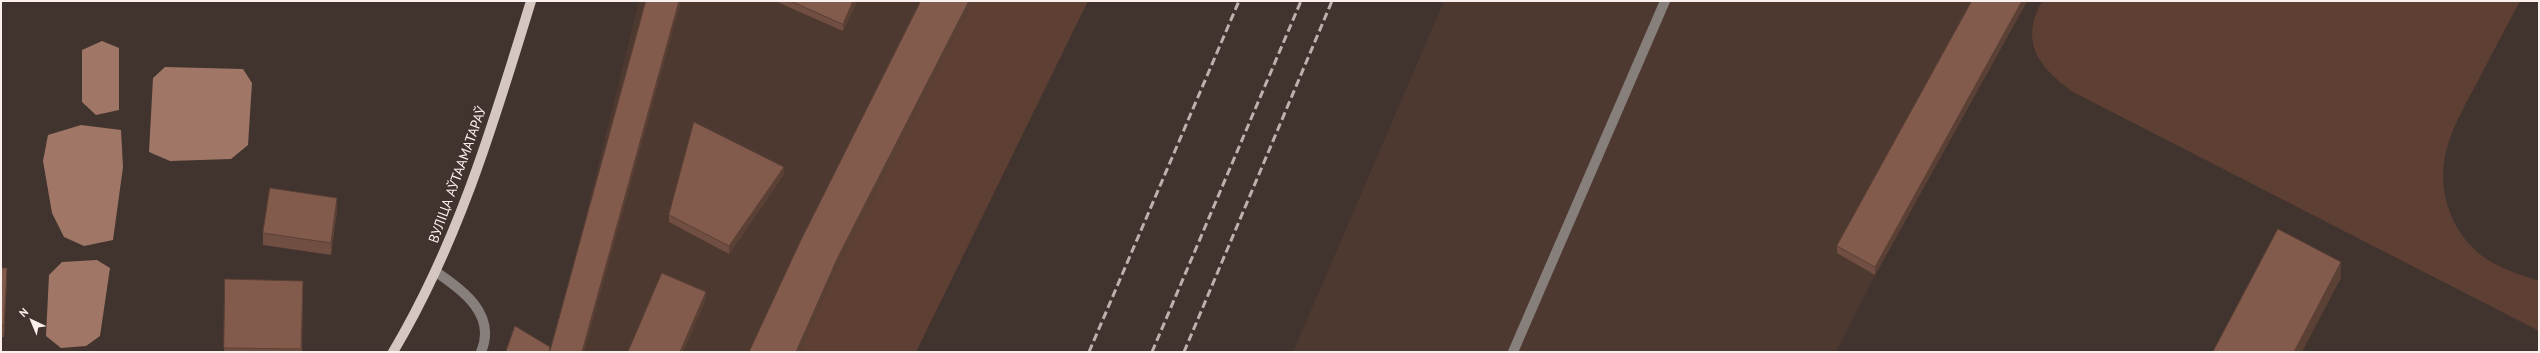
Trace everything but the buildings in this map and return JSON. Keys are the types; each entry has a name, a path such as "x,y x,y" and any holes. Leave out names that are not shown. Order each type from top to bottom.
{"main road":[{"name":"ВУЛІЦА АЎТААМАТАРАЎ","path":"393,352 436,272 472,182 531,1"}],"lane":[{"path":"1513,352 1665,1"},
{"path":"436,272 456,285 477,305 483,317 484,344 481,352"}],"shaded area":[{"path":"639,1 972,1 838,264 799,352 552,352"},
{"path":"972,1 1088,1 916,352 799,352 838,264"},
{"path":"1444,1 2027,1 1875,275 1836,352 1293,352"},
{"path":"2042,1 2520,1 2453,130 2444,162 2443,177 2444,192 2453,220 2470,245 2487,260 2494,264 2539,281 2539,331 2073,92 2051,73 2036,53 2032,29 2035,16"},
{"path":"102,41 119,48 119,110 96,115 82,102 82,50"},
{"path":"165,67 243,69 252,83 248,145 231,159 170,161 149,152 153,78"},
{"path":"81,125 121,130 123,167 113,240 84,246 64,237 52,213 43,161 48,135"},
{"path":"97,260 110,268 100,336 86,346 61,348 46,336 49,275 62,262"}],"railway":[{"path":"1089,352 1239,1"},
{"path":"1152,352 1301,1"},
{"path":"1184,352 1332,1"}]}
